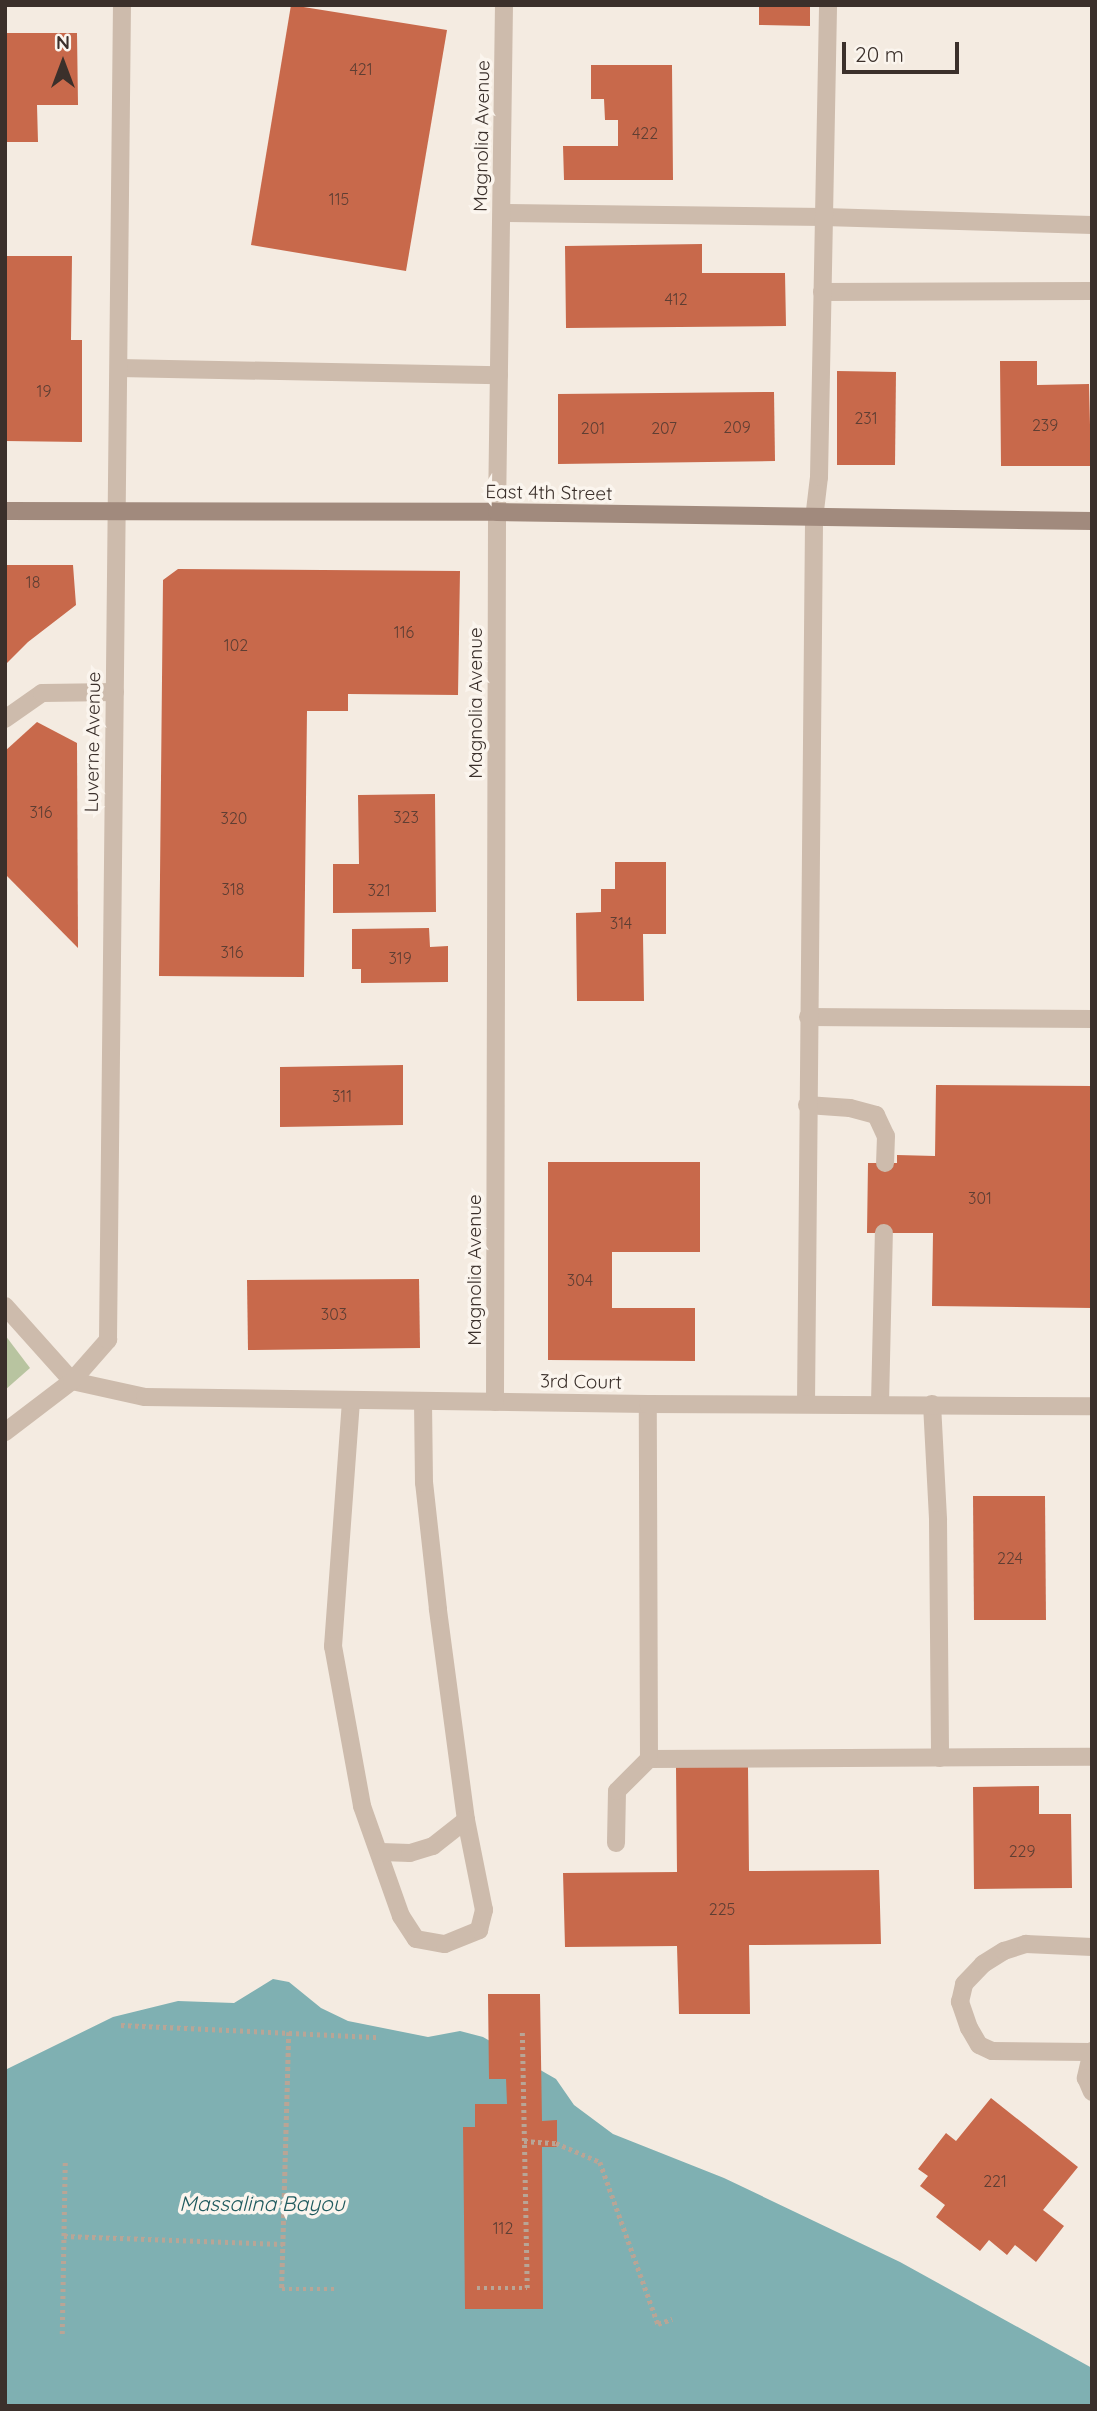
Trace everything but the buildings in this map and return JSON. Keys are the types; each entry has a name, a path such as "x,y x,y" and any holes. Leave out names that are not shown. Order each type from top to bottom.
{"street":[{"name":"Luverne Avenue","path":"5,1432 72,1381 108,1340 122,5"},
{"name":"Magnolia Avenue","path":"495,1402 497,512 504,5"},
{"path":"807,1404 807,1105 814,519 819,477 828,5"},
{"path":"502,213 824,217 1092,225"},
{"path":"822,292 1092,291"},
{"path":"119,368 499,375"},
{"name":"East 4th Street","path":"5,511 497,512 814,519 1092,521"},
{"path":"5,719 42,692 115,692"},
{"path":"808,1017 1092,1018"},
{"path":"807,1105 850,1108 876,1115 886,1136 885,1163"},
{"path":"880,1404 884,1233"},
{"path":"5,1306 72,1381"},
{"name":"3rd Court","path":"72,1381 145,1397 422,1402 1092,1406"},
{"path":"351,1401 333,1646 362,1806 381,1852 401,1916 416,1939 445,1944 479,1930 484,1910 466,1821 424,1483 422,1402"},
{"path":"648,1404 649,1759"},
{"path":"932,1404 938,1520 940,1758"},
{"path":"616,1843 617,1791 649,1759 1092,1757"},
{"path":"381,1852 410,1853 433,1846 466,1821"},
{"path":"1092,1947 1026,1944 1004,1951 983,1964 964,1984 960,2002 969,2028 979,2045 992,2051 1091,2052 1086,2078 1092,2092"}],"path":[{"path":"121,2025 379,2037"},
{"path":"477,2288 527,2288 522,2030"},
{"path":"289,2032 282,2289 338,2289"},
{"path":"524,2141 556,2143 600,2162 658,2324 672,2319"},
{"path":"62,2334 65,2162"},
{"path":"64,2236 283,2244"}],"green space":[{"path":"5,1335 30,1368 5,1390"}],"water":[{"name":"Massalina Bayou","path":"273,1979 289,1982 321,2008 348,2021 428,2037 460,2031 483,2037 556,2079 574,2105 613,2134 724,2178 900,2262 1092,2368 1092,2406 5,2406 5,2070 113,2017 178,2001 234,2003"}]}
